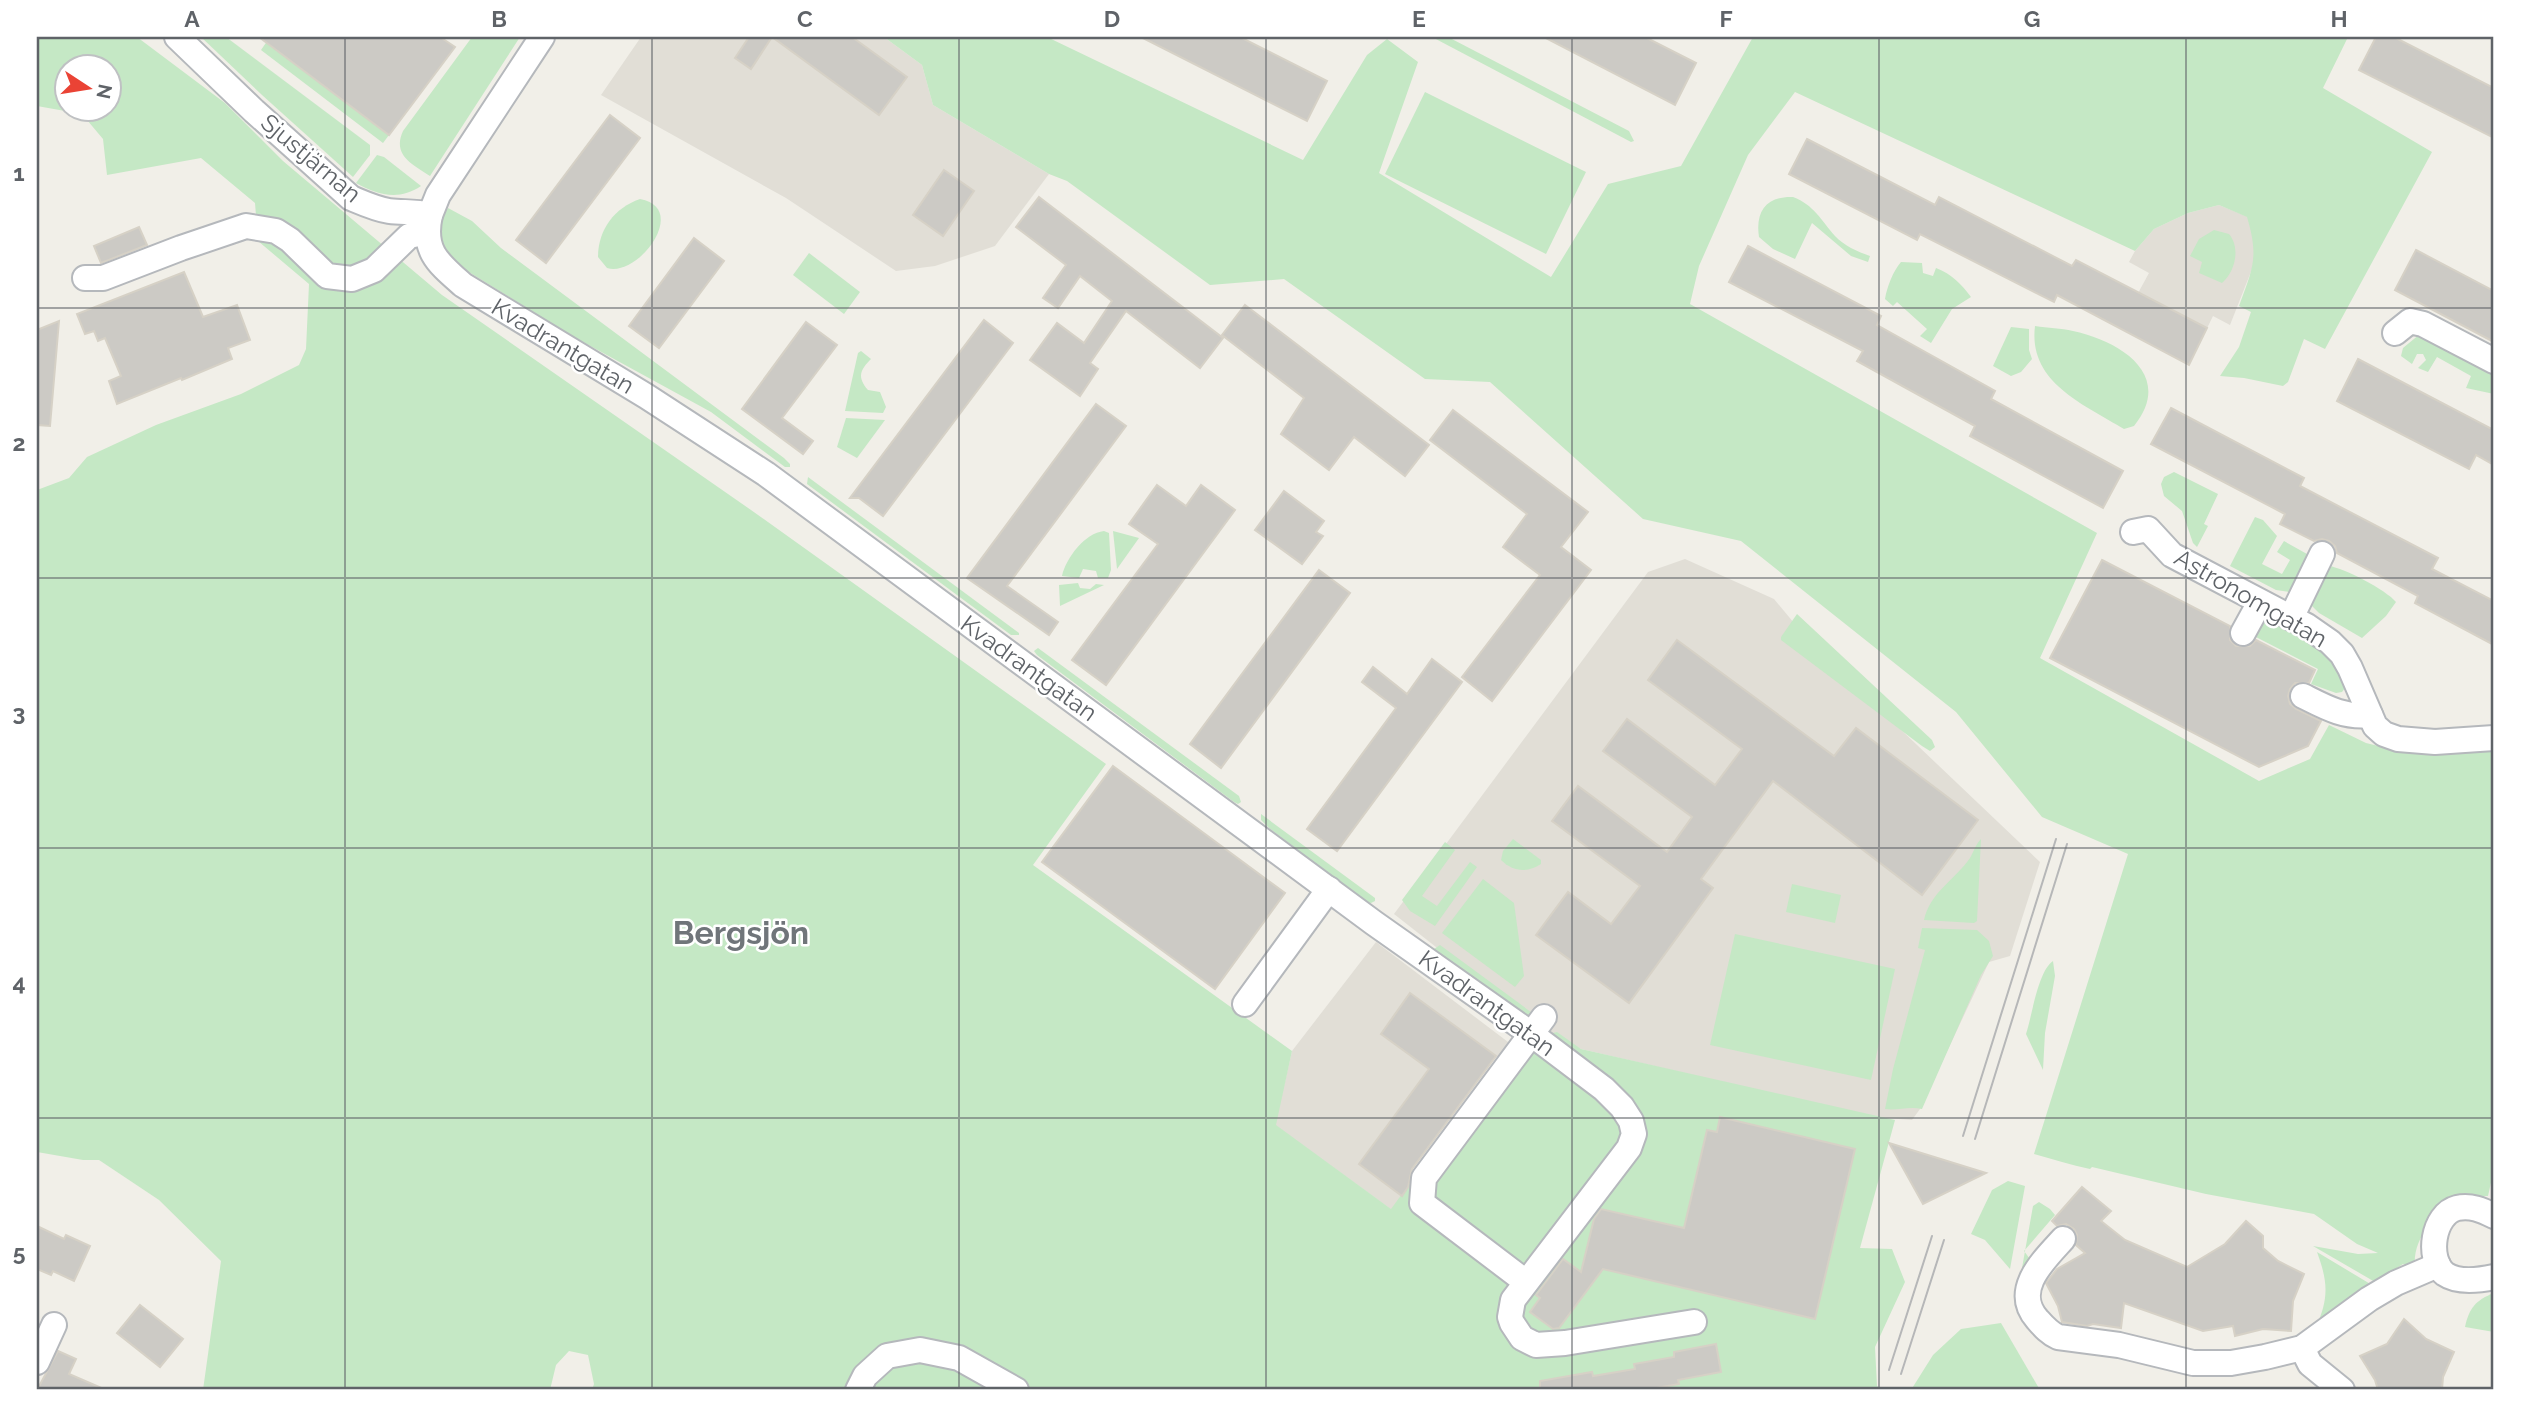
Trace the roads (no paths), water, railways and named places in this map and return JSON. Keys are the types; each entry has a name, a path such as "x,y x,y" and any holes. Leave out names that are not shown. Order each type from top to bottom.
{"street":[{"name":"Sjustjärnan","path":"177,37 351,198 391,212 412,211 428,224"},
{"path":"85,278 103,278 246,226 276,231 290,240 327,276 352,279 374,270 409,236 428,224 438,195 542,37"},
{"name":"Kvadrantgatan","path":"428,224 433,254 463,285 646,396 766,474 1329,889 1537,1025 1613,1098 1631,1121 1634,1134 1629,1148 1526,1282"},
{"path":"2395,332 2410,321 2423,324 2494,361"},
{"name":"Astronomgatan","path":"2133,533 2148,528 2172,555 2291,618 2330,642 2342,654 2375,726 2384,734 2398,739 2435,742 2494,738"},
{"path":"2291,618 2322,554"},
{"path":"2243,633 2260,602"},
{"path":"2303,696 2345,715 2370,715"},
{"path":"1245,1004 1329,889"},
{"path":"1537,1025 1424,1178 1422,1203 1526,1282 1513,1300 1510,1317 1522,1338 1536,1345 1565,1343 1694,1322"},
{"path":"2494,1216 2475,1207 2455,1209 2443,1217 2436,1233 2434,1247 2438,1265 2446,1274 2466,1280 2494,1277"},
{"path":"2063,1239 2034,1274 2029,1288 2028,1305 2051,1334 2119,1345 2203,1364 2231,1363 2302,1348 2369,1299 2396,1283 2438,1265"},
{"path":"37,1362 54,1325"},
{"path":"2302,1348 2310,1364 2342,1390"},
{"path":"858,1390 865,1376 887,1356 920,1350 959,1357 1016,1390"}],"tram line":[{"path":"1963,1136 2056,839"},
{"path":"1975,1139 2067,844"},
{"path":"1889,1370 1932,1236"},
{"path":"1901,1374 1944,1240"}],"district":[{"name":"Bergsjön","path":"741,932"}]}
